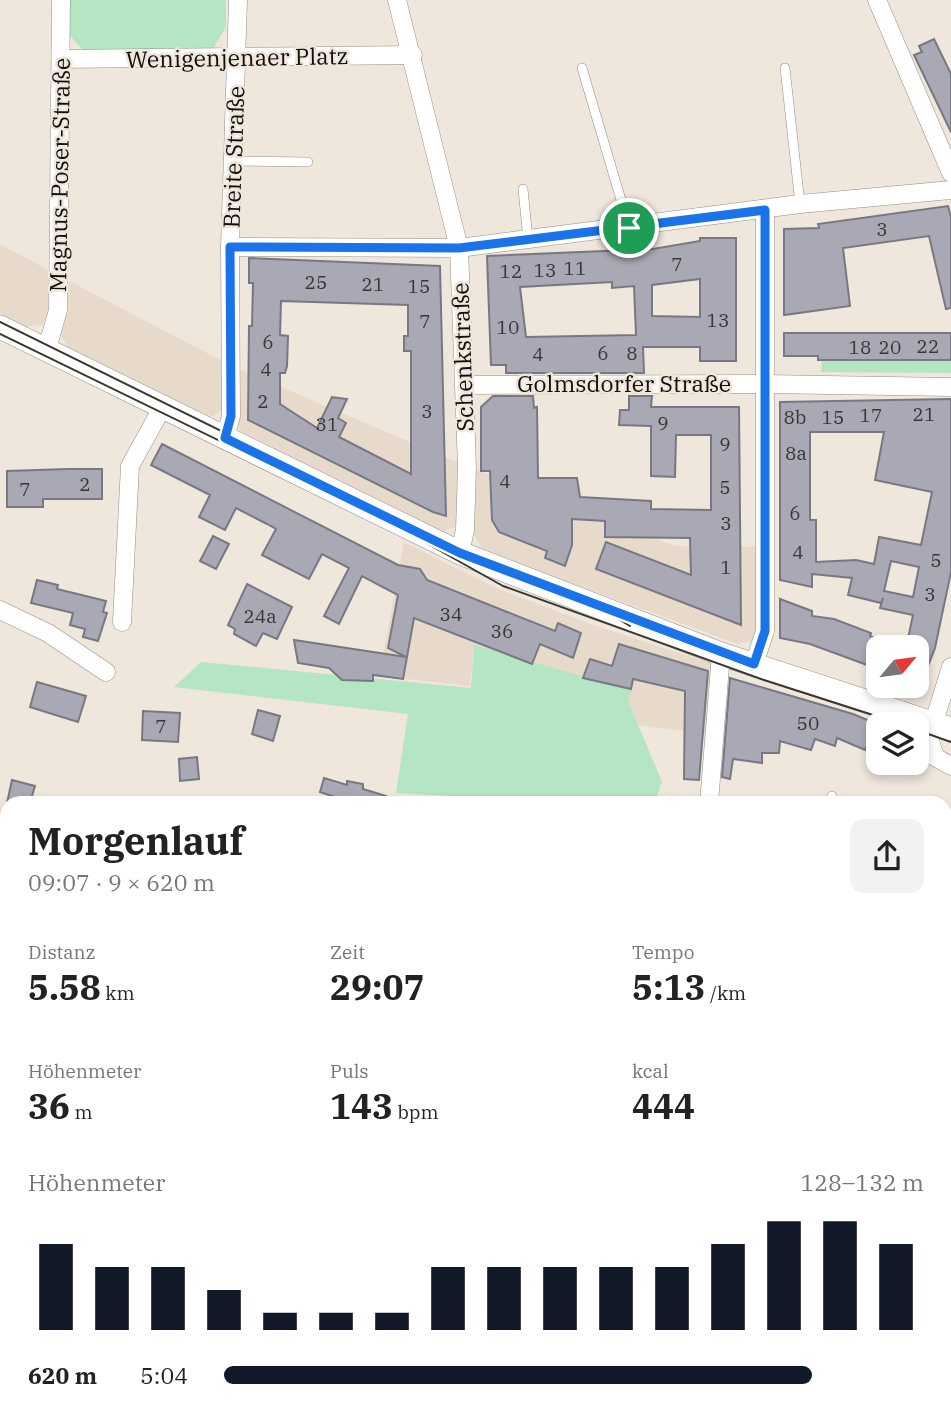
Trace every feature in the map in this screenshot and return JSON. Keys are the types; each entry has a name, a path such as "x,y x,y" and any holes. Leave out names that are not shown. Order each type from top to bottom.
{"street":[{"name":"Magnus-Poser-Straße","path":"47,349 58,310 61,0"},
{"name":"Breite Straße","path":"225,438 231,416 230,247 238,0"},
{"name":"Schenkstraße","path":"397,0 413,55 459,248 465,384 465,530 460,553"},
{"path":"877,0 951,173"},
{"name":"Wenigenjenaer Platz","path":"61,59 413,55"},
{"path":"230,247 459,248 800,204 951,190"},
{"path":"754,664 765,631 765,210"},
{"path":"0,327 460,553 721,654 942,726"},
{"name":"Golmsdorfer Straße","path":"465,384 951,387"},
{"path":"122,622 130,466 162,408"},
{"path":"0,610 48,633 106,672"},
{"path":"710,796 721,654"},
{"path":"951,667 942,726 929,738 935,757 951,766"}],"lane":[{"path":"582,68 603,129 629,228"},
{"path":"785,68 800,204"},
{"path":"234,161 308,162"},
{"path":"523,189 528,240"}],"shaded area":[{"path":"0,244 48,270 48,308 53,309 42,325 24,327 0,317"},
{"path":"69,281 226,363 224,408 213,416 203,415 69,348 61,336 62,316 68,315"},
{"path":"241,370 459,463 457,526 442,532 244,435 239,427"},
{"path":"474,469 674,546 761,547 761,631 753,640 738,644 484,551 474,534"},
{"path":"404,542 494,587 590,624 716,665 709,740 684,740 684,731 637,725 629,703 631,690 474,645 470,686 379,676"}],"green space":[{"path":"68,0 226,0 226,27 212,50 86,53 69,35"},
{"path":"822,360 951,360 951,373 821,372"},
{"path":"474,645 631,690 629,703 662,782 657,796 449,796 396,793 408,714 174,687 201,662 471,688"}],"building":[{"path":"934,39 951,74 951,132 914,55 922,52 919,46"},
{"path":"948,206 951,217 951,308 946,309 929,236 843,248 850,306 784,315 784,229 819,228 818,224"},
{"path":"700,238 736,238 736,361 700,361 700,347 643,347 644,373 506,373 506,365 491,365 487,256 653,249 700,241","holes":["700,279 700,317 652,316 652,285","612,282 612,288 634,286 636,335 526,337 520,287"]},
{"path":"249,258 440,266 446,516 248,420 249,326 252,326 253,283 249,283","holes":["281,301 408,305 408,336 404,336 404,351 411,351 411,474 339,437 346,423 338,418 347,399 332,397 317,428 280,404 280,373 285,373 287,366 288,336 280,335"]},
{"path":"784,333 951,333 951,360 818,360 818,356 784,356"},
{"path":"493,396 533,396 534,408 537,407 538,478 577,478 580,497 651,501 651,509 711,510 711,435 676,435 675,477 651,476 651,426 619,425 620,410 629,410 629,396 652,396 651,407 739,407 741,625 596,569 606,542 691,575 690,538 605,537 605,521 572,519 572,545 565,566 545,558 547,551 499,532 492,520 490,471 481,471 481,407"},
{"path":"951,399 951,572 935,648 929,663 929,635 909,635 913,615 880,608 883,598 881,603 848,595 852,578 812,574 812,587 780,580 780,402","holes":["810,432 884,432 875,480 932,492 921,545 879,537 874,564 856,560 816,562 816,520 810,520","891,561 919,567 913,597 884,591"]},
{"path":"162,444 398,565 420,569 427,580 555,631 558,623 581,633 573,658 540,644 532,664 414,618 403,679 373,675 373,681 342,680 329,668 298,663 294,640 406,657 388,648 398,595 362,576 339,624 324,616 349,568 322,554 309,579 262,555 276,529 236,508 225,530 199,517 210,495 151,465"},
{"path":"102,469 102,499 43,499 43,507 7,507 7,471"},
{"path":"213,536 229,544 216,569 200,561"},
{"path":"37,580 58,585 57,589 106,601 103,612 107,613 98,641 83,637 85,629 70,625 73,613 31,603"},
{"path":"247,584 292,607 277,639 263,633 256,646 234,634 235,629 228,625"},
{"path":"780,599 812,611 812,616 834,619 871,633 866,635 866,665 810,644 780,638"},
{"path":"619,644 708,671 699,780 684,779 685,691 633,679 631,689 583,678 590,659 612,666"},
{"path":"730,678 866,719 865,750 837,738 835,746 815,739 811,750 780,741 779,753 762,753 762,763 733,759 730,779 722,777"},
{"path":"37,682 86,696 78,722 30,707"},
{"path":"258,710 280,716 273,741 252,734"},
{"path":"143,711 180,713 178,742 142,740"},
{"path":"197,757 199,779 180,781 179,759"},
{"path":"324,778 347,785 347,781 363,784 363,789 386,796 332,796 320,792"},
{"path":"12,780 35,786 32,796 9,796"}],"tram line":[{"path":"0,322 258,449"},
{"path":"0,334 403,530 503,586 764,680 866,713"},
{"path":"421,530 554,586 630,626"},
{"path":"929,734 951,742"}],"route":[{"path":"765,210 765,631 754,664 721,654 460,553 225,438 231,416 230,247 459,248 629,228 765,210"}]}
